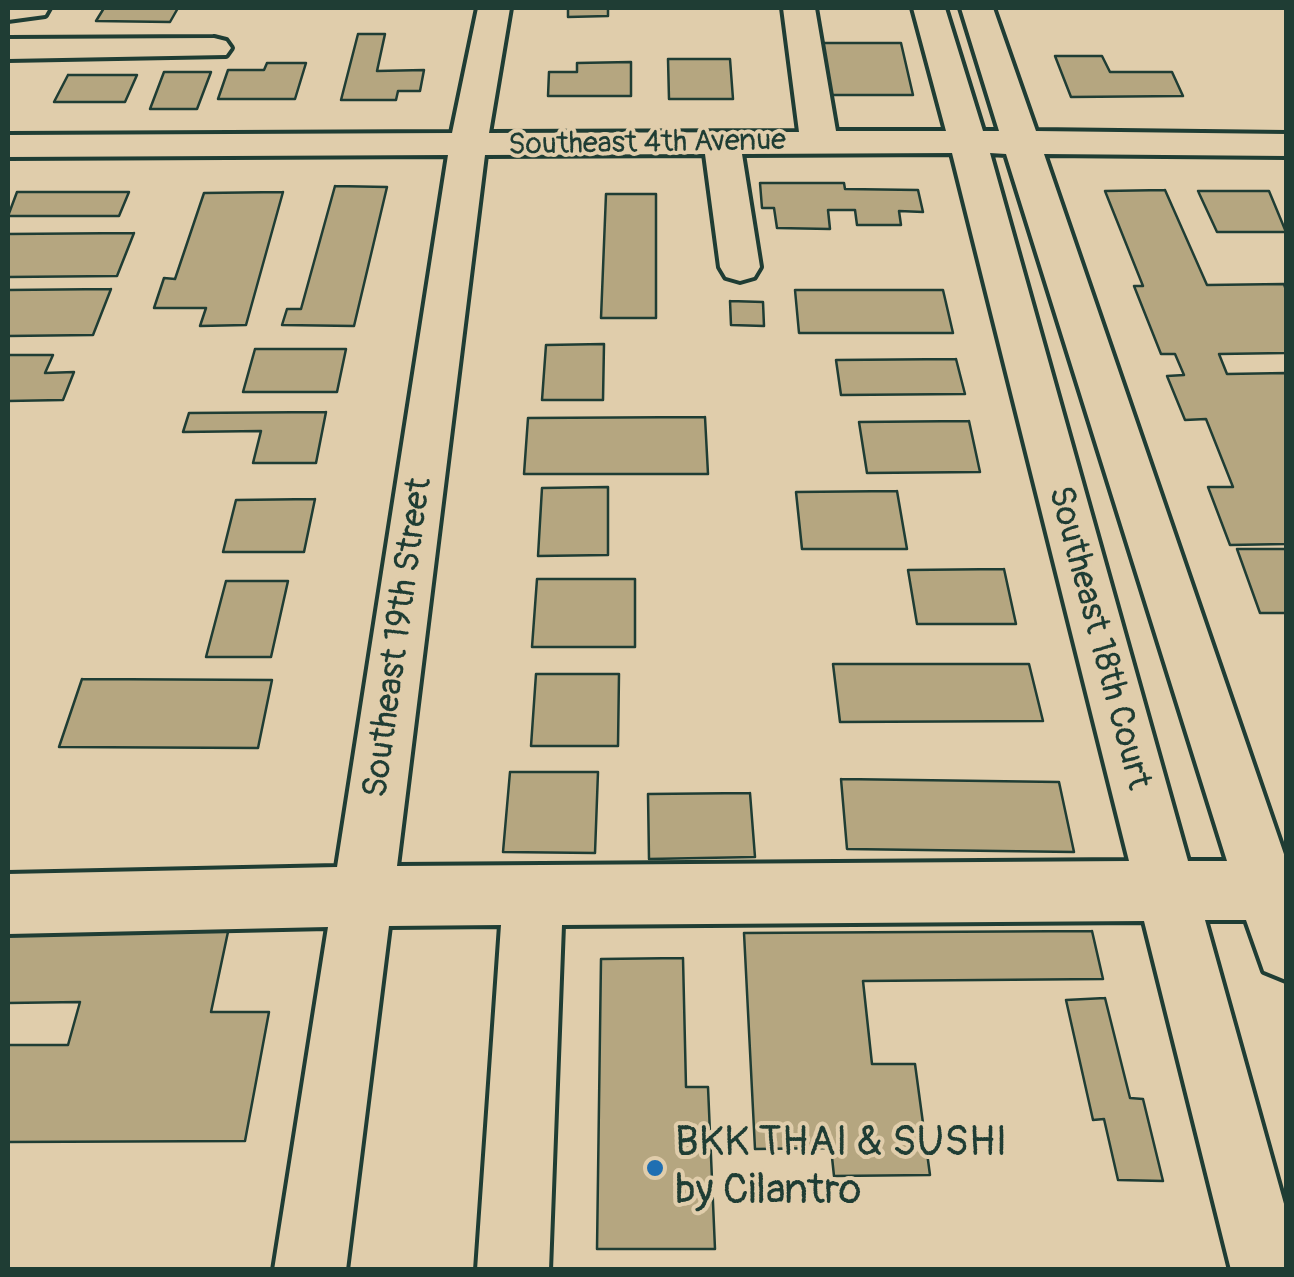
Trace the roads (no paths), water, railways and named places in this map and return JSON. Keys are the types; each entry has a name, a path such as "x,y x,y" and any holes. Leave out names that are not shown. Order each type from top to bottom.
{"street":[{"name":"Southeast 19th Street","path":"310,1270 468,146 494,8"},
{"path":"800,8 819,143"},
{"name":"Southeast 18th Court","path":"929,8 968,142 1267,1270"},
{"name":"Southeast 18th Court","path":"977,8 1277,890 1286,950"},
{"path":"8,50 214,48"},
{"path":"722,144 740,266"},
{"name":"Southeast 4th Avenue","path":"8,146 1286,144"},
{"path":"8,904 363,896 1277,890"},
{"path":"512,1270 534,896"}],"place":[{"name":"BKK THAI & SUSHI by Cilantro","path":"655,1168"}]}
